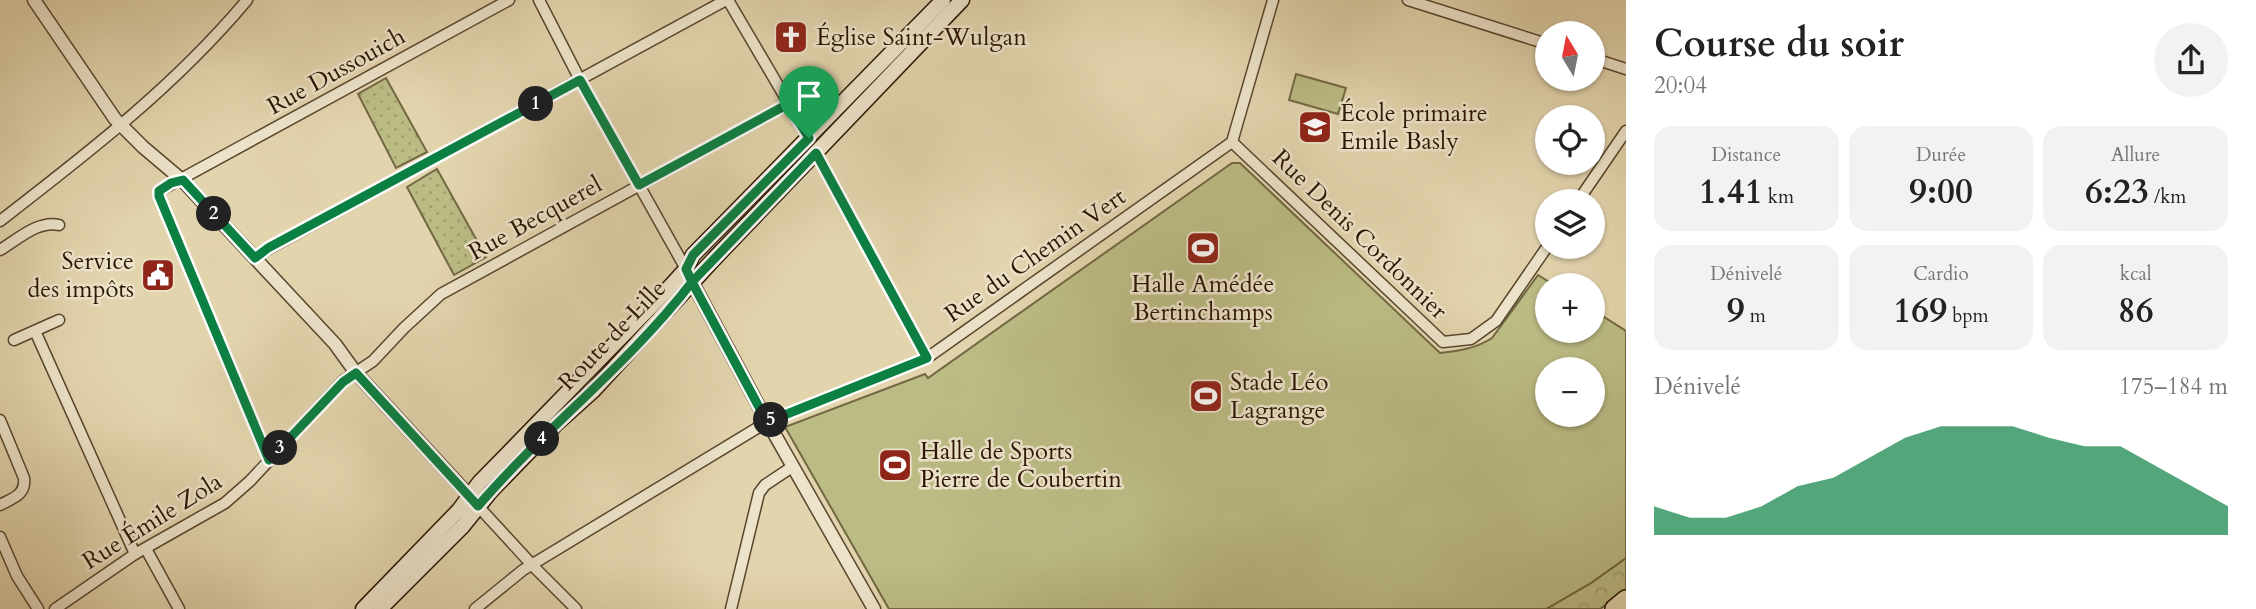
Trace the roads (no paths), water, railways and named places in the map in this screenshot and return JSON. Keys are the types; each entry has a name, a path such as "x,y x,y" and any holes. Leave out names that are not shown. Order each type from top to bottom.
{"highway":[{"path":"1615,609 1626,600"}],"main road":[{"name":"Route de Lille","path":"689,275 693,255 943,0"},
{"name":"Route de Lille","path":"380,609 463,526 479,483 816,153 962,0"},
{"name":"Route de Lille","path":"363,609 474,502"}],"street":[{"path":"34,0 115,119 143,147 183,180 335,344 356,373 474,502 576,609"},
{"path":"0,221 122,126 212,41 247,0"},
{"name":"Rue Dussouich","path":"269,460 159,191 509,0"},
{"path":"539,0 767,422 874,609"},
{"path":"255,258 268,248 727,0 809,138"},
{"path":"1232,142 1273,0"},
{"path":"1408,0 1535,40"},
{"path":"1605,62 1626,69"},
{"name":"Rue Becquerel","path":"356,373 373,361 441,294 788,104"},
{"path":"1586,189 1626,131"},
{"name":"Rue Denis Cordonnier","path":"1232,142 1443,342 1471,339 1496,320 1539,259"},
{"name":"Rue du Chemin Vert","path":"475,609 523,570 767,422 927,358 1232,142"},
{"path":"816,153 927,358"},
{"path":"0,250 33,230 50,223 59,225"},
{"path":"14,340 59,320"},
{"path":"35,331 135,554"},
{"name":"Rue Émile Zola","path":"55,609 135,554 225,503 250,481 343,382 356,373"},
{"path":"0,420 24,478 25,488 19,495 0,505"},
{"path":"732,609 760,493 765,485 792,467"},
{"path":"0,537 17,576 38,609"},
{"path":"146,549 179,609"}],"place":[{"name":"Église Saint-Wulgan","path":"791,37"},
{"name":"École primaire Emile Basly","path":"1315,127"},
{"name":"Halle Amédée Bertinchamps","path":"1203,248"},
{"name":"Service des impôts","path":"158,275"},
{"name":"Stade Léo Lagrange","path":"1206,396"},
{"name":"Halle de Sports Pierre de Coubertin","path":"895,465"}]}
